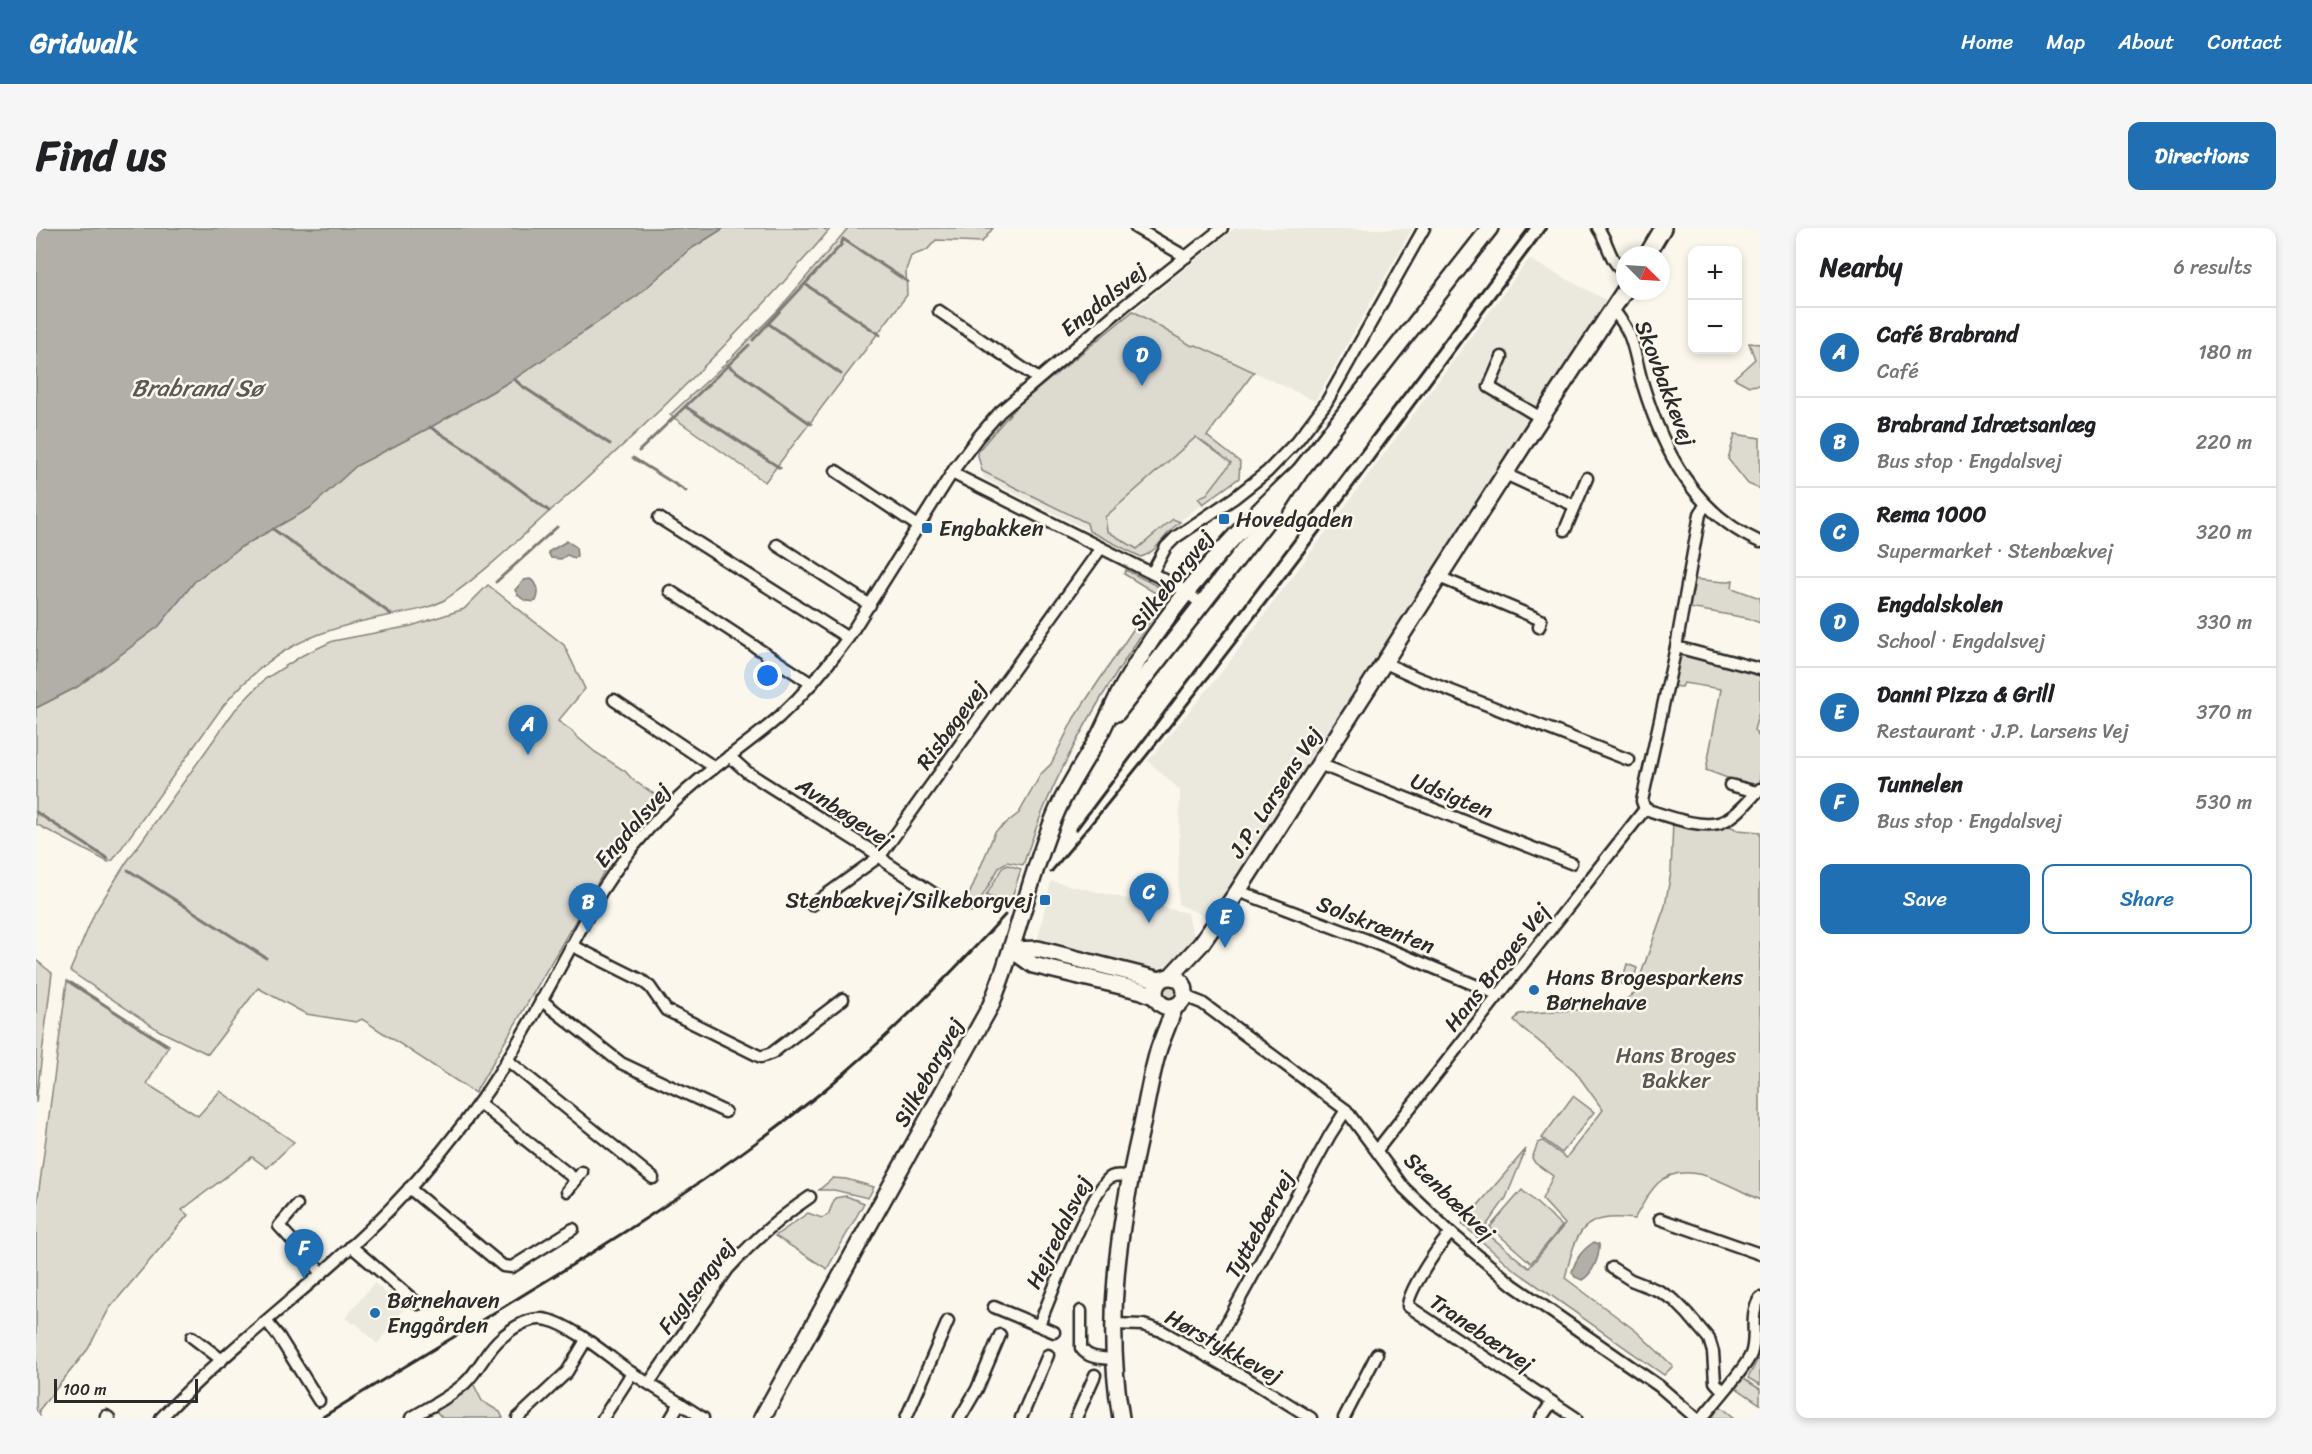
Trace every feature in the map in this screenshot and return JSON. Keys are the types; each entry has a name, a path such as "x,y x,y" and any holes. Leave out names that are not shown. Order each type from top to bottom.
{"main road":[{"name":"Silkeborgvej","path":"1100,734 1273,513 1300,471 1490,228"},
{"path":"1652,246 1663,228"},
{"name":"J.P. Larsens Vej","path":"1170,992 1238,891 1619,300"},
{"name":"Silkeborgvej","path":"762,1418 990,1007 1012,950 1044,843 1056,812 1100,734 1126,681 1158,632 1230,541 1300,471"},
{"name":"Stenbækvej","path":"1012,950 1038,949 1170,992"},
{"name":"Hejredalsvej","path":"1121,1418 1114,1359 1118,1249 1130,1177 1170,992"}],"street":[{"path":"1136,228 1186,257"},
{"name":"Engdalsvej","path":"161,1418 222,1360 351,1246 442,1151 479,1103 507,1060 605,886 630,851 672,805 777,718 812,684 870,605 952,473 978,437 1000,412 1037,378 1222,228"},
{"path":"1152,573 1166,547 1176,537 1234,498 1267,472 1297,441 1326,403 1424,228"},
{"path":"1598,228 1616,265"},
{"path":"939,310 1037,378"},
{"name":"Skovbakkevej","path":"1613,310 1626,324 1645,390 1679,471 1705,505 1733,528 1760,542"},
{"path":"1502,357 1489,387 1541,418"},
{"path":"836,471 918,526"},
{"path":"952,473 1152,573 1188,593 1202,604"},
{"path":"1505,474 1575,507"},
{"path":"1565,530 1587,478"},
{"path":"1705,505 1700,514 1676,647 1642,801 1645,809 1681,821 1707,824 1723,822 1758,791"},
{"path":"659,518 848,638"},
{"path":"777,545 870,605"},
{"name":"Risbøgevej","path":"812,905 880,856 1101,548"},
{"path":"1439,577 1541,620 1539,627"},
{"path":"670,591 812,684"},
{"path":"1676,647 1760,669"},
{"path":"1385,663 1629,760"},
{"path":"614,700 708,763 713,769"},
{"name":"Avnbøgevej","path":"729,756 747,772 880,856 942,899"},
{"name":"Udsigten","path":"1319,764 1571,863"},
{"path":"1730,785 1758,791"},
{"name":"Hans Broges Vej","path":"1377,1150 1645,809"},
{"name":"Solskrænten","path":"1238,891 1367,940 1499,995"},
{"path":"571,945 641,980 650,987 666,1010 761,1057 772,1053 843,999"},
{"name":"Stenbækvej","path":"1170,992 1202,1003 1346,1110 1404,1188 1451,1233 1513,1285 1659,1386 1696,1418"},
{"path":"541,1000 621,1063 725,1112"},
{"path":"507,1060 652,1178"},
{"path":"479,1103 579,1176 567,1191"},
{"name":"Tyttebærvej","path":"1208,1357 1346,1110"},
{"name":"Hejredalsvej","path":"1039,1325 1099,1191 1111,1176 1130,1177"},
{"path":"409,1188 503,1266 512,1268 573,1229"},
{"name":"Fuglsangvej","path":"649,1383 728,1269 743,1252 810,1197"},
{"path":"297,1205 279,1226 322,1273"},
{"path":"1660,1219 1760,1254"},
{"name":"Tranebærvej","path":"1451,1233 1440,1244 1412,1292 1408,1306 1576,1418"},
{"path":"351,1246 418,1304"},
{"path":"1612,1268 1631,1280 1666,1295 1687,1313 1709,1339 1713,1352 1715,1382 1723,1391"},
{"path":"1701,1418 1750,1357 1754,1344 1753,1315 1760,1298"},
{"name":"Hejredalsvej","path":"994,1307 1054,1332"},
{"path":"1081,1311 1081,1348 1084,1353 1091,1357 1114,1359"},
{"path":"411,1418 450,1396 467,1382 489,1349 502,1337 517,1326 532,1320 546,1319 561,1323 632,1373 703,1418"},
{"path":"906,1418 948,1321"},
{"path":"267,1322 279,1336 319,1401"},
{"name":"Hørstykkevej","path":"1114,1324 1152,1327 1311,1418"},
{"path":"960,1418 977,1389 1000,1335"},
{"path":"192,1337 222,1360"},
{"path":"519,1418 567,1372 586,1340"},
{"path":"1344,1418 1377,1354"},
{"path":"1021,1418 1048,1356"},
{"path":"603,1418 632,1373"},
{"path":"1076,1418 1095,1375"},
{"path":"1541,1418 1552,1402"},
{"path":"671,1418 680,1403"}],"shaded area":[{"path":"1235,228 1412,229 1315,401 1254,372 1207,436 1240,462 1210,498 1167,531 1150,554 1141,557 984,478 977,452 1016,407"},
{"path":"1529,259 1606,300 1210,919 1178,904 1180,790 1148,761 1221,673"},
{"path":"1051,881 1187,913 1194,936 1173,965 1166,965 1156,970 1038,938"},
{"name":"Børnehaven Enggården","path":"374,1283 404,1309 377,1344 358,1325 345,1318"}],"green space":[{"path":"724,228 831,228 765,303 696,375 587,478 474,578 446,599 430,606 353,624 310,638 291,647 256,671 223,706 113,860 108,862 36,824 36,708 77,687 159,626 195,581 241,547 309,509 356,466 431,427 514,379 638,295 689,250"},
{"path":"848,228 993,228 982,242 936,240 927,250 911,256 906,270 907,295 765,482 670,415 722,367 779,309"},
{"path":"1133,311 1192,346 1196,345 1254,372 1207,436 1240,462 1239,478 1203,504 1198,498 1207,494 1231,463 1196,437 1105,517 1107,531 1137,549 1173,519 1180,522 1157,547 1141,557 1089,531 1087,523 982,471 977,452 1016,407"},
{"path":"1749,343 1760,344 1760,385 1749,386 1734,378 1755,359"},
{"path":"1735,434 1760,438 1760,489 1748,484 1728,459"},
{"path":"1126,570 1161,588 1163,602 1113,678 1082,731 1054,785 1023,865 1007,862 1000,866 974,911 971,912 964,907 995,832 1019,813 1041,774 1051,764 1074,718 1157,594 1124,574"},
{"path":"1692,579 1725,582 1733,580 1732,588 1760,598 1760,623 1747,618 1689,608"},
{"path":"488,585 564,645 585,689 558,721 595,752 625,771 633,780 660,798 660,802 619,846 475,1093 362,1019 356,1022 306,1014 258,988 208,1054 160,1031 70,971 95,912 126,863 235,710 265,679 303,655 333,641 411,626 464,609"},
{"path":"1685,653 1760,674 1760,709 1754,730 1760,738 1760,786 1756,789 1706,770 1721,689 1684,683 1682,687 1670,686 1678,657"},
{"name":"Hans Broges Bakker","path":"1673,821 1725,824 1738,830 1760,832 1760,1200 1722,1182 1695,1173 1669,1176 1657,1184 1634,1219 1603,1219 1592,1222 1584,1228 1573,1248 1565,1278 1636,1331 1673,1366 1664,1375 1512,1268 1462,1224 1526,1149 1506,1198 1483,1230 1529,1268 1565,1224 1542,1199 1553,1176 1535,1163 1532,1158 1538,1143 1543,1141 1566,1158 1603,1110 1575,1071 1514,1021 1519,1014 1614,1007 1634,994 1665,906 1671,872"},
{"path":"1008,865 1021,869 1011,900 1003,909 994,898 986,896 1002,868"},
{"path":"36,960 52,973 36,1103"},
{"path":"1627,964 1637,968 1631,987 1621,984"},
{"path":"67,981 169,1045 147,1084 198,1116 220,1091 294,1142 267,1168 252,1157 182,1210 188,1215 109,1309 88,1349 39,1410 40,1418 36,1418 36,1212"},
{"path":"1171,984 1176,986 1178,991 1176,996 1171,998 1166,996 1164,991 1166,986"},
{"path":"1573,1096 1594,1112 1562,1153 1542,1138"},
{"path":"833,1178 846,1179 874,1187 868,1198 834,1190 819,1190"},
{"path":"1522,1190 1562,1226 1531,1263 1490,1227"},
{"path":"846,1196 864,1203 827,1269 775,1236 808,1213 822,1218 828,1215 835,1198"},
{"path":"1760,1355 1760,1385 1748,1378"},
{"path":"1742,1378 1760,1389 1760,1404 1735,1387"},
{"path":"473,1383 482,1401 500,1412 503,1418 442,1418 436,1411"},
{"path":"1720,1406 1735,1418 1714,1418"}],"water":[{"name":"Brabrand Sø","path":"36,228 724,228 689,250 638,295 514,379 431,427 356,466 309,509 241,547 195,581 159,626 77,687 36,708"},
{"path":"567,541 576,547 577,556 551,558 548,552"},
{"path":"530,579 538,588 536,601 524,600 515,590 524,580"},
{"path":"1594,1242 1599,1244 1597,1259 1589,1274 1582,1280 1575,1277 1572,1272 1580,1255"}],"waterway":[{"path":"753,340 841,245 843,239 908,282"},
{"path":"805,284 880,335"},
{"path":"769,324 841,374"},
{"path":"639,451 749,345"},
{"path":"727,365 811,424"},
{"path":"514,379 610,444"},
{"path":"686,407 780,468"},
{"path":"430,427 474,455 549,511"},
{"path":"633,458 686,491"},
{"path":"496,582 557,527"},
{"path":"273,529 391,614"},
{"path":"36,812 108,859"},
{"path":"128,870 266,958"},
{"path":"71,983 166,1045"}],"railway":[{"path":"1076,830 1529,228"},
{"path":"1051,872 1116,794 1242,634 1546,228"},
{"path":"321,1418 577,1262 702,1181 763,1138 822,1092 894,1029 1005,915"}],"place":[{"name":"Engdalskolen","path":"1142,386"},
{"name":"Hovedgaden","path":"1224,519"},
{"name":"Engbakken","path":"927,528"},
{"name":"Café Brabrand","path":"528,755"},
{"name":"Stenbækvej/Silkeborgvej","path":"1045,900"},
{"name":"Rema 1000","path":"1149,923"},
{"name":"Brabrand Idrætsanlæg","path":"588,933"},
{"name":"Danni Pizza & Grill","path":"1225,948"},
{"name":"Hans Brogesparkens Børnehave","path":"1534,990"},
{"name":"Tunnelen","path":"304,1279"},
{"name":"Børnehaven Enggården","path":"375,1313"}]}
